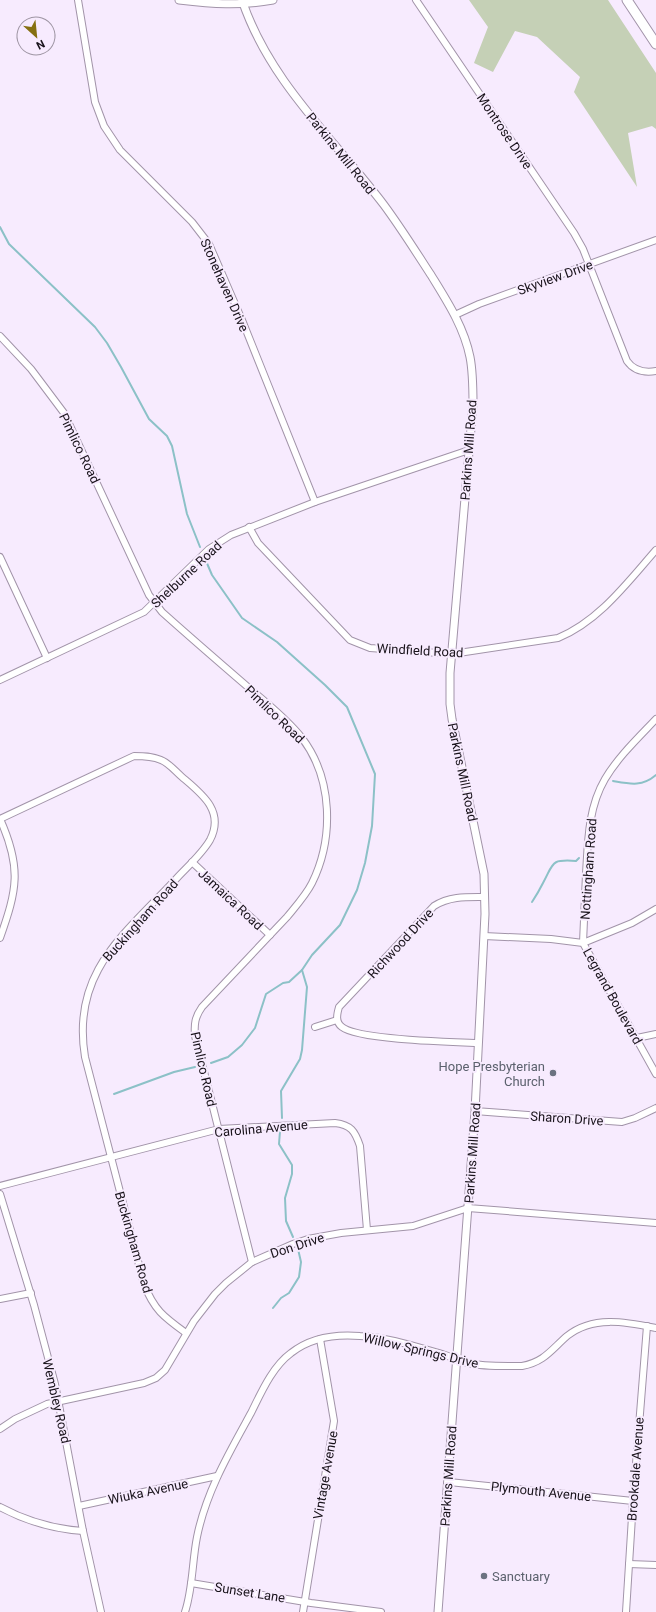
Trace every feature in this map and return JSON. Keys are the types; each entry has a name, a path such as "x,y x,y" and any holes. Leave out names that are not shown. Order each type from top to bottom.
{"main road":[{"path":"626,0 656,44"}],"street":[{"name":"Stonehaven Drive","path":"78,0 95,102 104,126 120,150 192,222 209,244 242,320 315,502"},
{"path":"179,0 200,3 273,0"},
{"name":"Montrose Drive","path":"416,0 574,233 583,249 588,265"},
{"name":"Parkins Mill Road","path":"243,2 263,50 289,90 384,205 425,266 455,315 467,345 472,373 472,405 450,673 450,704 480,846 484,874 484,936 482,1000 478,1043 475,1111 438,1612"},
{"name":"Skyview Drive","path":"455,315 479,304 656,240"},
{"path":"588,265 626,361 634,369 646,372 656,371"},
{"name":"Pimlico Road","path":"0,336 31,369 64,413 149,595 154,602 162,612 266,702 302,737 312,753 321,776 327,806 327,828 324,847 312,884 300,902 202,1007 195,1019 195,1036 252,1262"},
{"name":"Shelburne Road","path":"0,680 144,612 209,549 222,540 249,527 315,502 469,450"},
{"name":"Windfield Road","path":"249,527 258,543 350,640 370,648 452,654 558,638 566,635 577,629 598,612 656,550"},
{"path":"0,557 47,658"},
{"name":"Nottingham Road","path":"583,944 588,837 591,816 600,789 607,777 624,754 656,719"},
{"name":"Buckingham Road","path":"0,819 134,756 155,758 163,761 202,793 211,807 214,824 213,833 209,842 115,945 99,967 88,990 84,1005 82,1040 85,1057 144,1284 149,1296 159,1311 186,1333"},
{"path":"0,819 11,850 15,875 15,887 11,905 0,938"},
{"name":"Jamaica Road","path":"192,862 270,935"},
{"name":"Richwood Drive","path":"337,1020 339,1007 434,906 452,898 485,897"},
{"path":"583,944 632,923 656,909"},
{"name":"Legrand Boulevard","path":"484,936 551,939 583,944 656,1074"},
{"path":"315,1027 337,1020 341,1026 349,1031 426,1041 478,1043"},
{"path":"637,1038 656,1034"},
{"name":"Sharon Drive","path":"475,1111 622,1122 636,1118 656,1108"},
{"name":"Carolina Avenue","path":"0,1186 219,1130 335,1123 345,1124 358,1138 360,1146 368,1230"},
{"name":"Wembley Road","path":"0,1194 31,1293 59,1401 83,1531 101,1612"},
{"name":"Don Drive","path":"0,1429 15,1419 35,1409 59,1401 144,1383 156,1378 165,1370 186,1333 201,1311 216,1294 252,1262 280,1248 308,1239 341,1233 412,1226 468,1208 656,1223"},
{"path":"0,1299 31,1293"},
{"name":"Willow Springs Drive","path":"185,1612 191,1583 197,1538 204,1510 217,1476 274,1372 290,1354 320,1339 343,1335 384,1339 467,1363 522,1366 534,1363 544,1358 575,1330 593,1323 616,1322 656,1328"},
{"name":"Brookdale Avenue","path":"626,1612 647,1326"},
{"name":"Vintage Avenue","path":"303,1612 334,1421 320,1339"},
{"name":"Wiuka Avenue","path":"79,1506 217,1476"},
{"name":"Plymouth Avenue","path":"448,1482 633,1501"},
{"path":"0,1507 41,1524 55,1528 83,1531"},
{"path":"629,1564 656,1565"},
{"name":"Sunset Lane","path":"191,1583 304,1602 380,1612"}],"green space":[{"path":"469,0 608,0 656,73 656,129 652,126 628,133 637,187 574,92 580,77 537,37 515,31 493,72 474,63 488,27"}],"waterway":[{"path":"0,227 9,244 95,327 107,343 149,419 167,436 172,446 187,514 200,547"},
{"path":"206,561 212,575 242,618 277,642 347,707 375,774 372,826 365,863 357,890 340,925 312,955 302,970 289,982 283,983 266,994 255,1028 242,1045 228,1057 211,1063"},
{"path":"613,781 636,784 651,779 656,775"},
{"path":"532,902 554,864 561,861 576,861 579,858"},
{"path":"282,1118 281,1091 300,1059 302,1050 307,987 302,970"},
{"path":"114,1094 174,1072 195,1067"},
{"path":"280,1131 279,1144 292,1165 292,1174 285,1198 286,1221 293,1237"},
{"path":"273,1308 281,1298 289,1293 299,1277 301,1262 298,1249"}],"place":[{"name":"Hope Presbyterian Church","path":"553,1073"},
{"name":"Sanctuary","path":"484,1576"}]}
